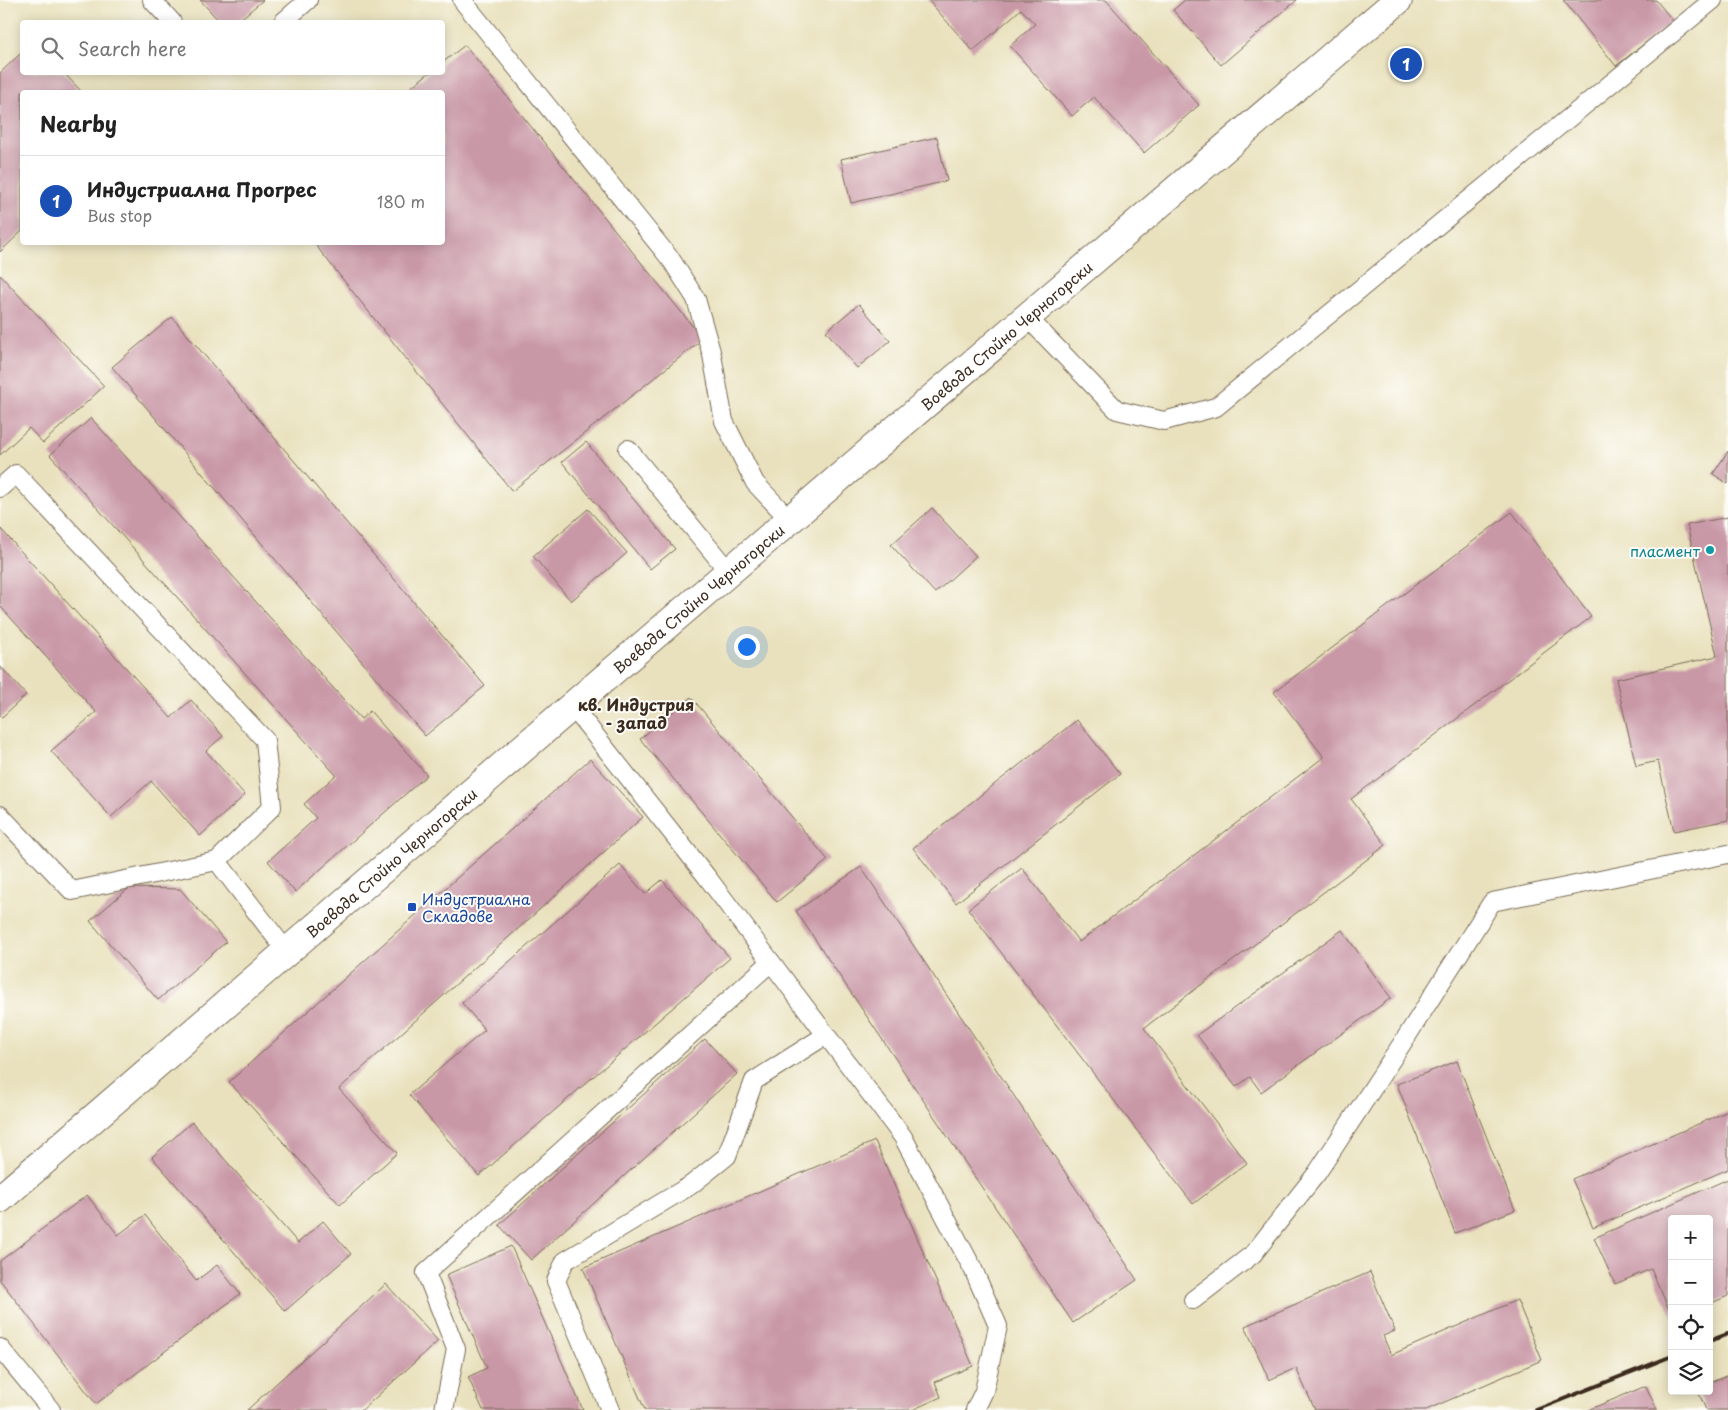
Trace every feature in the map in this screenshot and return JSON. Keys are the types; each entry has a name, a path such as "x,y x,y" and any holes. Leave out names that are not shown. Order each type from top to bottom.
{"street":[{"name":"Воевода Стойно Черногорски","path":"0,1199 572,706 1398,0"}],"lane":[{"path":"152,0 170,20"},
{"path":"284,20 308,0"},
{"path":"462,0 672,261 696,299 712,355 724,420 755,483 790,520"},
{"path":"1027,317 1117,410 1164,420 1216,407 1713,0"},
{"path":"628,449 729,572"},
{"path":"0,488 16,474 265,740 272,808 217,861 72,891 0,815"},
{"path":"572,706 708,877 903,1137 973,1269 998,1326 984,1391 975,1410"},
{"path":"1192,1300 1253,1254 1317,1173 1492,902 1728,854"},
{"path":"217,861 287,952"},
{"path":"444,1410 456,1349 426,1273 771,962"},
{"path":"610,1410 556,1281 565,1261 691,1185 727,1156 754,1081 826,1035"},
{"path":"0,1348 51,1410"}],"building":[{"path":"200,0 263,0 239,20 218,20"},
{"path":"928,0 1106,0 1199,105 1144,153 1094,97 1072,116 1010,46 1035,24 1021,9 973,51"},
{"path":"1185,0 1297,0 1221,65 1173,10"},
{"path":"1563,0 1656,0 1673,21 1616,66"},
{"path":"465,45 703,339 512,491 315,245 445,245 445,90 408,90 426,75 445,75 445,61"},
{"path":"20,54 20,75 66,75 80,90 20,90 20,233 0,252 0,73"},
{"path":"937,137 947,181 851,203 841,159"},
{"path":"0,275 104,386 43,443 29,428 0,455"},
{"path":"859,304 890,341 857,368 826,331"},
{"path":"172,317 485,686 425,736 112,367"},
{"path":"91,418 361,719 370,711 427,775 295,892 268,861 316,818 304,804 336,775 50,455"},
{"path":"586,442 675,549 650,569 562,462"},
{"path":"1728,451 1728,484 1713,474"},
{"path":"932,508 976,556 935,593 891,545"},
{"path":"588,509 627,553 571,601 533,556"},
{"path":"1512,512 1591,617 1351,799 1386,845 1144,1028 1247,1163 1193,1204 968,909 1022,868 1079,942 1324,757 1274,692"},
{"path":"1728,517 1728,820 1674,831 1658,761 1636,766 1616,679 1717,656 1687,525"},
{"path":"0,528 171,718 191,700 223,736 206,751 245,795 200,836 151,781 111,817 51,751 96,712 0,606"},
{"path":"0,666 26,695 2,717 0,715"},
{"path":"691,697 828,860 777,902 640,739"},
{"path":"1077,720 1120,774 956,903 913,848"},
{"path":"590,759 643,817 339,1089 397,1153 340,1205 229,1082"},
{"path":"620,865 645,894 662,880 730,958 479,1176 409,1095 485,1030 462,1003"},
{"path":"861,867 1137,1280 1073,1323 796,911"},
{"path":"129,888 180,889 226,942 158,1000 90,921"},
{"path":"1342,930 1391,998 1261,1092 1250,1077 1236,1087 1197,1035"},
{"path":"705,1039 737,1074 531,1260 499,1225"},
{"path":"1457,1061 1515,1210 1455,1233 1397,1084"},
{"path":"1728,1111 1728,1169 1593,1228 1572,1179"},
{"path":"192,1122 298,1243 323,1221 351,1254 285,1311 152,1157"},
{"path":"875,1141 973,1366 935,1382 941,1397 912,1410 645,1410 583,1268"},
{"path":"1728,1179 1728,1296 1713,1302 1713,1215 1668,1215 1668,1307 1651,1269 1615,1284 1594,1238"},
{"path":"87,1195 118,1235 145,1215 196,1281 217,1265 240,1294 96,1404 0,1280 0,1261"},
{"path":"511,1246 583,1410 483,1410 468,1377 487,1368 446,1275"},
{"path":"1370,1272 1395,1331 1383,1336 1391,1355 1517,1300 1542,1360 1426,1410 1315,1410 1296,1368 1269,1380 1245,1326"},
{"path":"386,1284 438,1341 362,1410 247,1410"},
{"path":"1728,1375 1728,1410 1706,1410 1700,1395 1713,1395 1713,1381"},
{"path":"1646,1386 1657,1410 1588,1410"}],"railway":[{"path":"1713,1340 1728,1334"},
{"path":"1536,1410 1668,1358"}],"place":[{"name":"Индустриална Прогрес","path":"1406,64"},
{"name":"пласмент","path":"1710,550"},
{"name":"Индустриална Складове","path":"412,907"}],"district":[{"name":"кв. Индустрия - запад","path":"636,713"}]}
